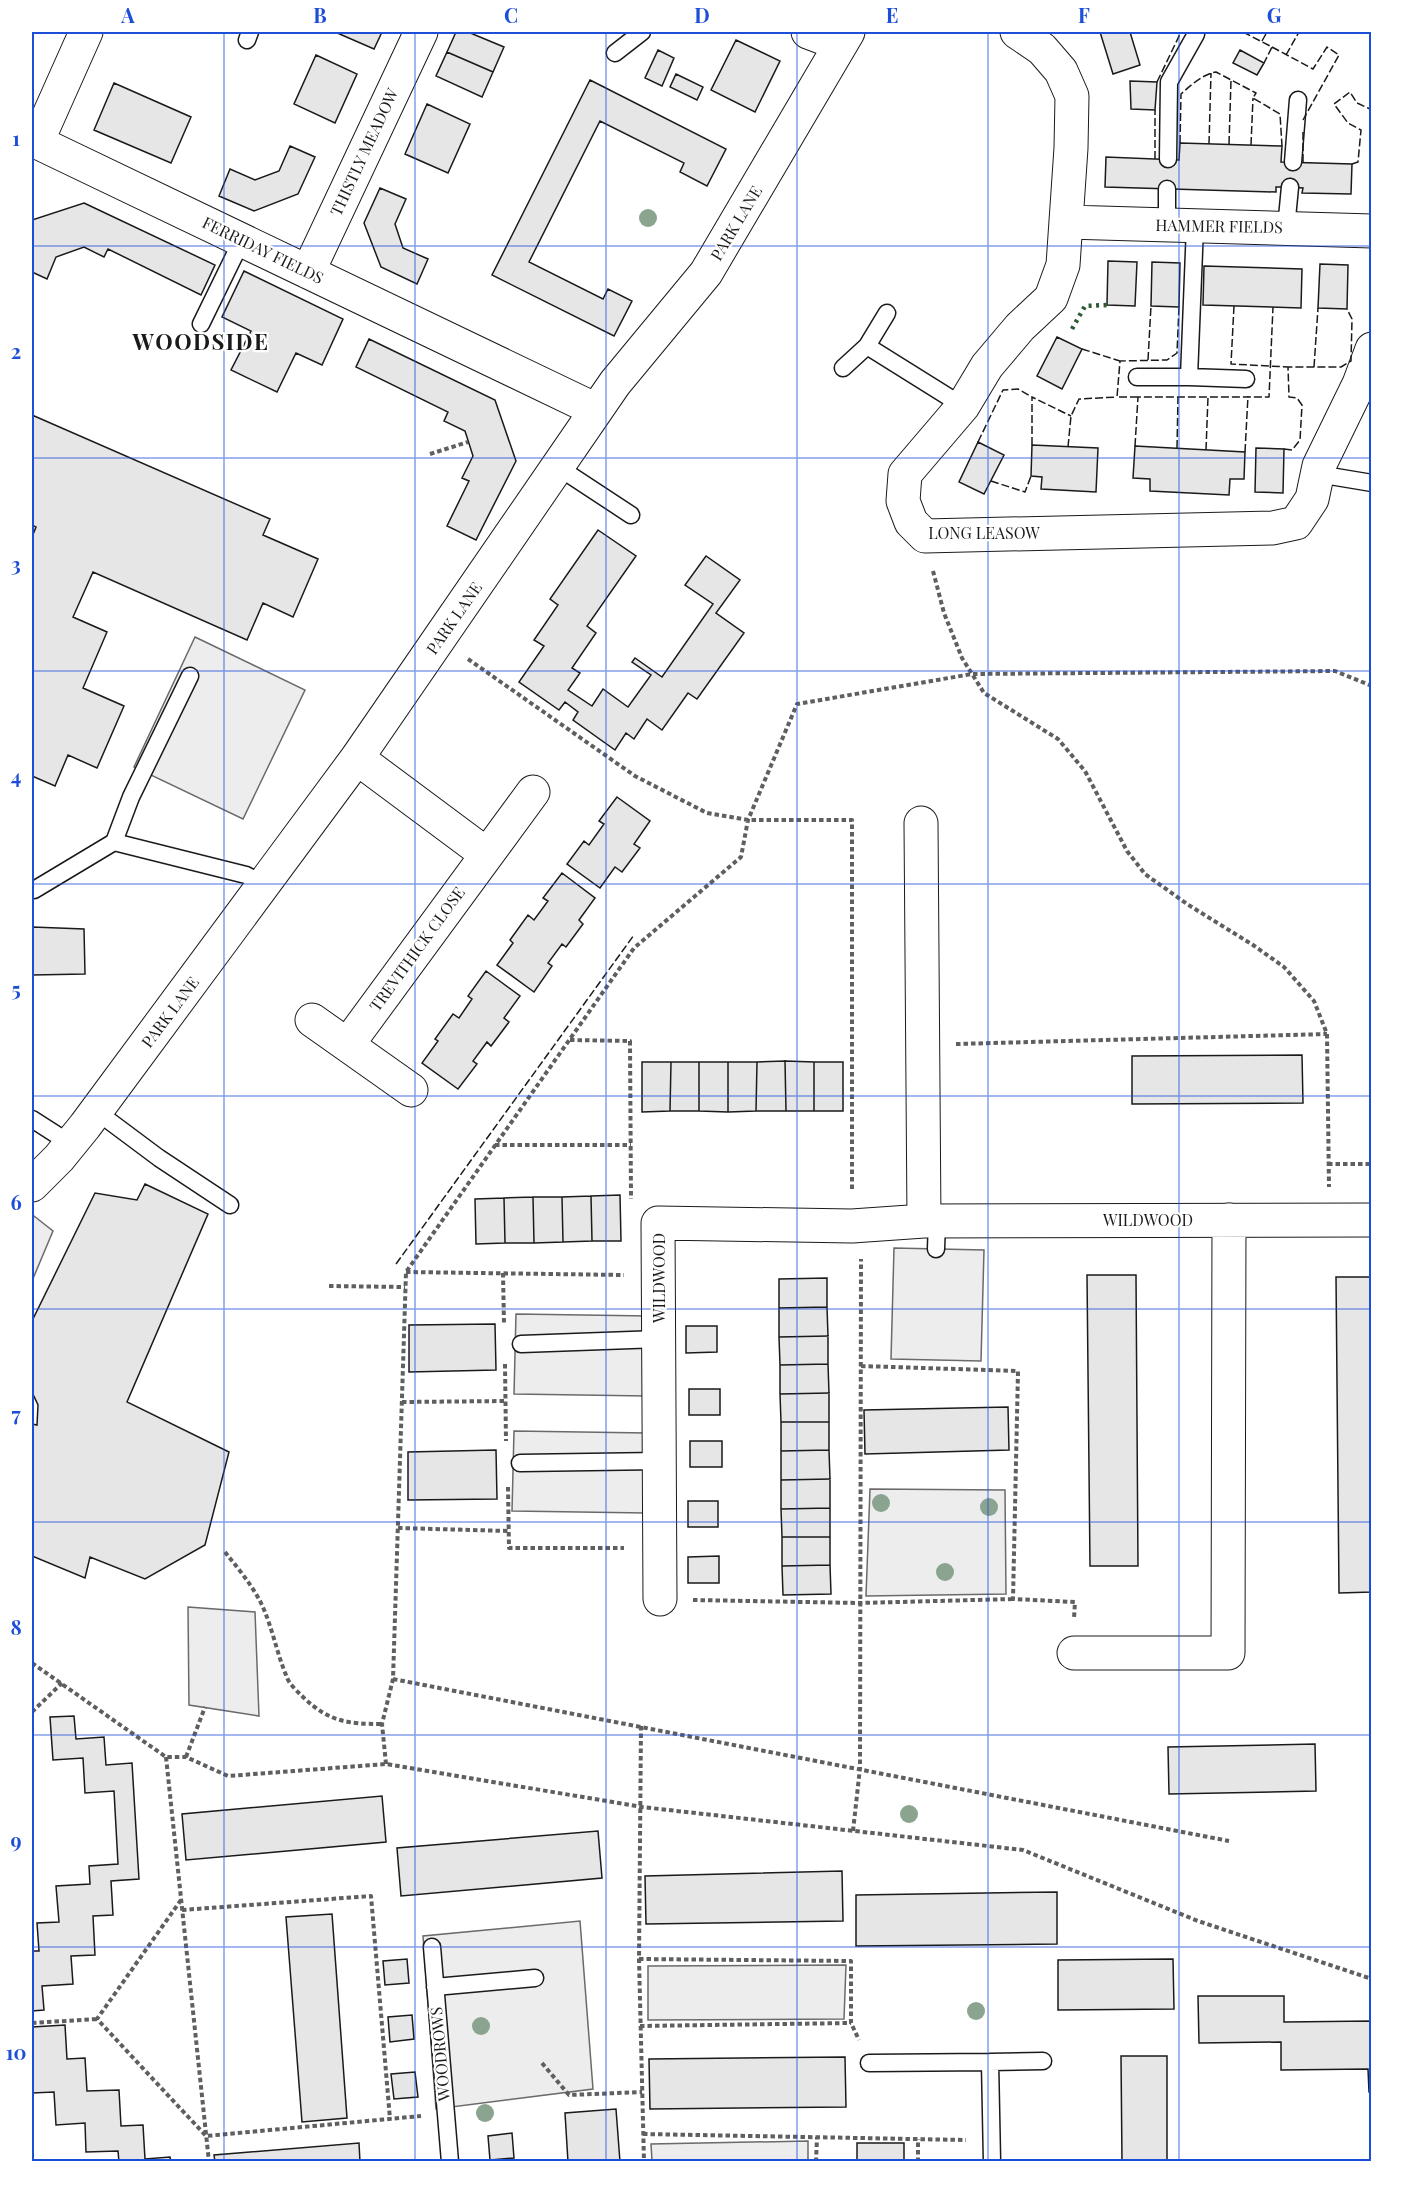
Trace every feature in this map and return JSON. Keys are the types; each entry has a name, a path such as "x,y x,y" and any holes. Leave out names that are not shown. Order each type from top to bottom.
{"street":[{"name":"FERRIDAY FIELDS","path":"86,32 38,142 596,410"},
{"name":"THISTLY MEADOW","path":"308,272 421,32"},
{"path":"808,32 844,38"},
{"name":"LONG LEASOW","path":"1017,32 1042,49 1061,71 1072,96 1073,118 1063,265 1051,298 1020,327 987,366 963,406 905,474 903,501 911,522 925,536 1273,528 1296,523 1312,499 1319,465 1359,384 1371,349"},
{"name":"PARK LANE","path":"32,1185 71,1144 265,885 357,758 615,383 706,273 844,38"},
{"name":"HAMMER FIELDS","path":"1067,222 1371,231"},
{"path":"357,758 486,854"},
{"name":"TREVITHICK CLOSE","path":"348,1044 533,792"},
{"path":"921,823 922,1044 933,1230"},
{"path":"312,1020 411,1090"},
{"path":"1074,1653 1228,1653 1229,1220"},
{"name":"WILDWOOD","path":"660,1599 658,1223 852,1226 933,1230 1229,1220 1371,1220"}],"lane":[{"path":"615,53 642,32"},
{"path":"1168,159 1169,82 1196,34"},
{"path":"1293,162 1298,100"},
{"path":"1286,228 1290,187"},
{"path":"1167,189 1181,225 1189,377"},
{"path":"201,324 242,240"},
{"path":"843,368 867,346 887,314"},
{"path":"867,346 963,406"},
{"path":"1137,377 1246,379"},
{"path":"558,466 632,515"},
{"path":"1318,474 1371,483"},
{"path":"34,890 114,842 131,797 190,676"},
{"path":"114,842 246,875 265,885"},
{"path":"96,1111 159,1158 230,1205"},
{"path":"32,1119 71,1144"},
{"path":"521,1344 659,1339"},
{"path":"520,1463 659,1461"},
{"name":"WOODROWS","path":"432,1947 450,2162"},
{"path":"435,1987 535,1978"},
{"path":"869,2063 1043,2061"},
{"path":"990,2062 992,2162"}],"path":[{"path":"430,454 468,442"},
{"path":"925,536 944,614 962,658 984,693 1058,740 1085,771 1127,851 1146,874 1187,904 1254,945 1284,967 1314,1000 1327,1034 1329,1220"},
{"path":"439,639 635,776 707,813 748,820 852,820 852,1197"},
{"path":"386,1764 382,1724 393,1679 405,1272 634,948 741,857 748,820 797,704 972,674 1335,671 1371,686"},
{"path":"922,1044 1327,1034"},
{"path":"570,1040 630,1041 631,1201 658,1223"},
{"path":"495,1145 631,1145"},
{"path":"1328,1164 1371,1164"},
{"path":"854,1831 860,1768 861,1248"},
{"path":"405,1272 659,1275"},
{"path":"329,1286 405,1287"},
{"path":"861,1366 1018,1371 1013,1599"},
{"path":"401,1402 506,1401"},
{"path":"398,1528 509,1531"},
{"path":"225,1552 259,1600 286,1678 300,1694 316,1710 332,1719 354,1724 382,1724"},
{"path":"660,1599 860,1603 1013,1599 1075,1602 1074,1653"},
{"path":"32,1663 166,1757 186,1757 228,1776 386,1764 642,1808 1023,1850 1198,1921 1371,1979"},
{"path":"393,1679 1229,1841"},
{"path":"32,1712 62,1683"},
{"path":"186,1757 205,1707"},
{"path":"641,1726 639,1959 644,2162"},
{"path":"166,1757 209,2162"},
{"path":"182,1910 370,1896 390,2119"},
{"path":"98,2019 181,1900"},
{"path":"639,1959 851,1961 851,2023 869,2063"},
{"path":"32,2023 98,2019"},
{"path":"98,2019 206,2136"},
{"path":"640,2026 851,2023"},
{"path":"542,2064 569,2095 642,2092"},
{"path":"206,2136 446,2114"},
{"path":"643,2134 992,2140"},
{"path":"816,2162 817,2137"},
{"path":"918,2139 918,2162"}],"shaded area":[{"path":"195,637 305,690 243,819 134,767"},
{"path":"34,1216 53,1231 32,1281 32,1219"},
{"path":"894,1248 984,1250 981,1361 891,1359"},
{"path":"516,1314 649,1316 647,1396 514,1394"},
{"path":"514,1431 647,1433 646,1513 512,1511"},
{"path":"870,1489 1005,1490 1006,1594 866,1596"},
{"path":"188,1607 255,1612 259,1716 189,1705"},
{"path":"580,1921 593,2089 436,2109 423,1936"},
{"path":"846,1965 844,2019 648,2020 648,1966"},
{"path":"808,2141 808,2162 652,2161 651,2144"}],"building":[{"path":"335,32 382,32 374,49"},
{"path":"456,32 468,32 504,47 493,72 447,52"},
{"path":"1100,32 1130,32 1140,65 1113,74"},
{"path":"736,40 780,61 755,112 711,90"},
{"path":"658,50 674,58 662,86 645,78"},
{"path":"1240,50 1264,63 1257,75 1233,63"},
{"path":"447,52 493,72 482,97 436,76"},
{"path":"316,55 357,74 335,123 294,104"},
{"path":"676,74 703,87 697,100 670,87"},
{"path":"590,80 726,149 707,186 680,172 684,163 600,121 529,262 603,299 608,289 632,301 614,336 492,275"},
{"path":"1130,81 1157,82 1155,110 1131,109"},
{"path":"114,83 191,117 171,163 94,130"},
{"path":"427,104 470,124 448,173 405,154"},
{"path":"1180,143 1282,146 1281,162 1352,164 1351,194 1302,193 1303,188 1290,187 1276,187 1276,192 1105,187 1106,157 1179,160"},
{"path":"290,146 315,157 298,194 254,211 219,196 230,169 255,180 279,171"},
{"path":"380,188 406,199 395,224 403,248 428,259 417,284 381,267 364,223"},
{"path":"84,203 215,265 201,295 108,249 104,257 84,247 56,257 47,279 32,272 32,220"},
{"path":"1108,261 1137,262 1135,306 1107,305"},
{"path":"1152,262 1180,263 1179,307 1151,306"},
{"path":"1320,264 1348,265 1347,309 1318,308"},
{"path":"1204,266 1302,269 1301,308 1203,305"},
{"path":"244,271 343,319 322,365 296,353 277,392 231,370 251,331 222,317"},
{"path":"1057,337 1082,349 1062,389 1037,376"},
{"path":"369,339 495,400 516,461 476,540 447,526 469,481 462,478 473,456 465,431 444,421 448,412 356,367"},
{"path":"32,415 270,519 263,535 318,559 293,617 263,603 247,640 93,572 73,617 107,632 83,688 124,706 97,768 68,755 55,786 32,776 32,537 36,527 32,525"},
{"path":"978,442 1004,455 984,494 959,482"},
{"path":"1032,445 1098,448 1096,492 1041,489 1042,477 1031,476"},
{"path":"1135,446 1245,452 1244,479 1230,479 1229,495 1150,491 1150,479 1133,478"},
{"path":"1256,448 1284,449 1283,493 1255,492"},
{"path":"598,530 636,556 587,626 596,633 572,668 580,673 568,690 592,706 603,689 628,707 651,675 632,662 635,658 662,677 713,604 685,585 706,556 740,580 716,613 744,633 697,699 688,693 662,730 647,719 634,739 626,733 615,750 573,720 578,712 565,702 559,710 519,682 544,646 534,640 558,605 550,599"},
{"path":"617,797 650,821 634,844 640,848 622,872 615,867 600,888 567,864 584,841 589,845 604,824 599,821"},
{"path":"562,873 595,898 579,920 583,924 566,947 562,944 548,963 552,966 534,992 497,965 513,943 510,940 528,915 534,920 548,901 543,898"},
{"path":"32,927 84,929 85,974 32,975"},
{"path":"486,971 520,996 504,1018 509,1022 491,1046 487,1042 473,1061 477,1064 458,1089 422,1063 438,1041 435,1039 453,1014 459,1018 472,999 468,996"},
{"path":"1302,1055 1303,1103 1132,1104 1132,1056"},
{"path":"785,1061 786,1111 756,1111 757,1062"},
{"path":"785,1061 814,1062 814,1111 786,1111"},
{"path":"642,1062 671,1062 670,1111 642,1112"},
{"path":"671,1062 699,1062 699,1111 670,1111"},
{"path":"699,1062 728,1062 728,1112 699,1111"},
{"path":"728,1062 757,1062 756,1111 728,1112"},
{"path":"814,1062 843,1062 843,1111 814,1111"},
{"path":"145,1184 208,1214 127,1402 229,1452 205,1545 145,1579 90,1557 85,1578 32,1556 32,1424 37,1425 38,1405 32,1392 32,1321 95,1193 137,1200"},
{"path":"620,1195 621,1241 592,1241 591,1196"},
{"path":"591,1196 592,1241 563,1242 562,1197"},
{"path":"533,1197 562,1197 563,1242 534,1243"},
{"path":"533,1197 534,1243 505,1243 504,1198"},
{"path":"504,1198 505,1243 476,1244 475,1199"},
{"path":"1087,1275 1136,1275 1138,1566 1090,1566"},
{"path":"1336,1277 1372,1277 1372,1592 1339,1593"},
{"path":"827,1278 827,1307 779,1308 779,1279"},
{"path":"827,1307 828,1336 779,1337 779,1308"},
{"path":"495,1324 496,1370 409,1372 409,1325"},
{"path":"686,1326 717,1326 717,1352 686,1353"},
{"path":"828,1336 828,1364 780,1365 779,1337"},
{"path":"828,1364 829,1393 780,1394 780,1365"},
{"path":"689,1389 720,1389 720,1415 689,1415"},
{"path":"829,1393 829,1422 781,1422 780,1394"},
{"path":"1008,1407 1009,1450 865,1454 864,1410"},
{"path":"781,1422 829,1422 829,1450 781,1451"},
{"path":"690,1441 722,1441 722,1467 690,1467"},
{"path":"496,1450 497,1499 408,1500 408,1452"},
{"path":"829,1450 830,1479 781,1480 781,1451"},
{"path":"830,1479 830,1508 781,1509 781,1480"},
{"path":"688,1501 718,1501 718,1527 688,1527"},
{"path":"830,1508 830,1537 782,1537 781,1509"},
{"path":"782,1537 830,1537 830,1565 782,1566"},
{"path":"719,1556 719,1583 688,1583 688,1557"},
{"path":"830,1565 831,1594 783,1595 782,1566"},
{"path":"74,1716 76,1739 104,1737 106,1765 132,1763 139,1879 111,1881 113,1915 93,1916 95,1955 71,1956 73,1984 42,1986 44,2010 32,2011 32,1951 39,1951 37,1923 59,1922 56,1886 90,1884 89,1866 118,1864 114,1791 85,1793 83,1758 53,1760 50,1717"},
{"path":"1315,1744 1316,1791 1169,1794 1168,1747"},
{"path":"382,1796 386,1842 186,1860 182,1814"},
{"path":"598,1831 602,1878 401,1896 397,1848"},
{"path":"842,1871 843,1921 646,1924 645,1876"},
{"path":"1057,1892 1057,1944 856,1946 856,1895"},
{"path":"332,1914 347,2118 302,2122 286,1917"},
{"path":"407,1959 409,1983 385,1985 383,1961"},
{"path":"1173,1959 1174,2009 1058,2010 1058,1960"},
{"path":"1198,1996 1284,1996 1284,2022 1372,2021 1372,2092 1369,2092 1368,2069 1281,2070 1281,2042 1199,2043"},
{"path":"412,2015 414,2039 390,2042 388,2017"},
{"path":"65,2025 67,2059 85,2058 87,2091 119,2090 121,2126 143,2125 145,2159 170,2157 171,2162 119,2162 118,2151 86,2152 85,2123 56,2125 54,2092 32,2093 32,2027"},
{"path":"1121,2056 1167,2056 1167,2162 1122,2162"},
{"path":"845,2057 846,2107 650,2109 649,2059"},
{"path":"415,2072 418,2097 394,2099 391,2074"},
{"path":"616,2109 620,2162 568,2162 565,2113"},
{"path":"512,2133 514,2158 490,2160 488,2136"},
{"path":"359,2143 360,2162 215,2162 214,2155"},
{"path":"857,2143 904,2143 904,2162 857,2162"}],"hedge":[{"path":"1072,329 1085,306 1107,305"}],"fence":[{"path":"1157,82 1181,32"},
{"path":"1243,32 1272,47 1264,63"},
{"path":"1262,41 1267,32"},
{"path":"1286,55 1299,32"},
{"path":"1272,47 1313,69 1327,47 1339,55 1303,120"},
{"path":"1180,143 1181,94 1202,77 1216,72 1256,93 1253,98 1280,114 1282,146"},
{"path":"1209,144 1211,73"},
{"path":"1229,144 1231,80"},
{"path":"1352,164 1358,162 1361,130 1348,123 1334,104 1350,92 1357,103 1370,109 1372,104"},
{"path":"1251,145 1253,98"},
{"path":"1155,110 1155,159"},
{"path":"1303,132 1303,163"},
{"path":"1148,360 1151,306"},
{"path":"1234,306 1231,364 1288,367"},
{"path":"1138,397 1117,397 1120,361 1167,360 1177,353 1179,307"},
{"path":"1135,446 1138,397 1269,397 1273,307"},
{"path":"1314,367 1318,308"},
{"path":"1284,449 1292,450 1300,440 1302,405 1297,398 1289,397 1288,367 1341,367 1351,361 1352,319 1347,309"},
{"path":"1082,349 1120,361"},
{"path":"978,442 1003,390 1018,389 1032,397"},
{"path":"1245,452 1248,396"},
{"path":"1032,445 1032,397 1071,416"},
{"path":"1068,447 1071,416 1079,399 1117,397"},
{"path":"1177,448 1178,397"},
{"path":"1206,450 1208,397"},
{"path":"991,481 1025,492 1031,476"},
{"path":"396,1264 634,935"}],"district":[{"name":"WOODSIDE","path":"201,342"}]}
